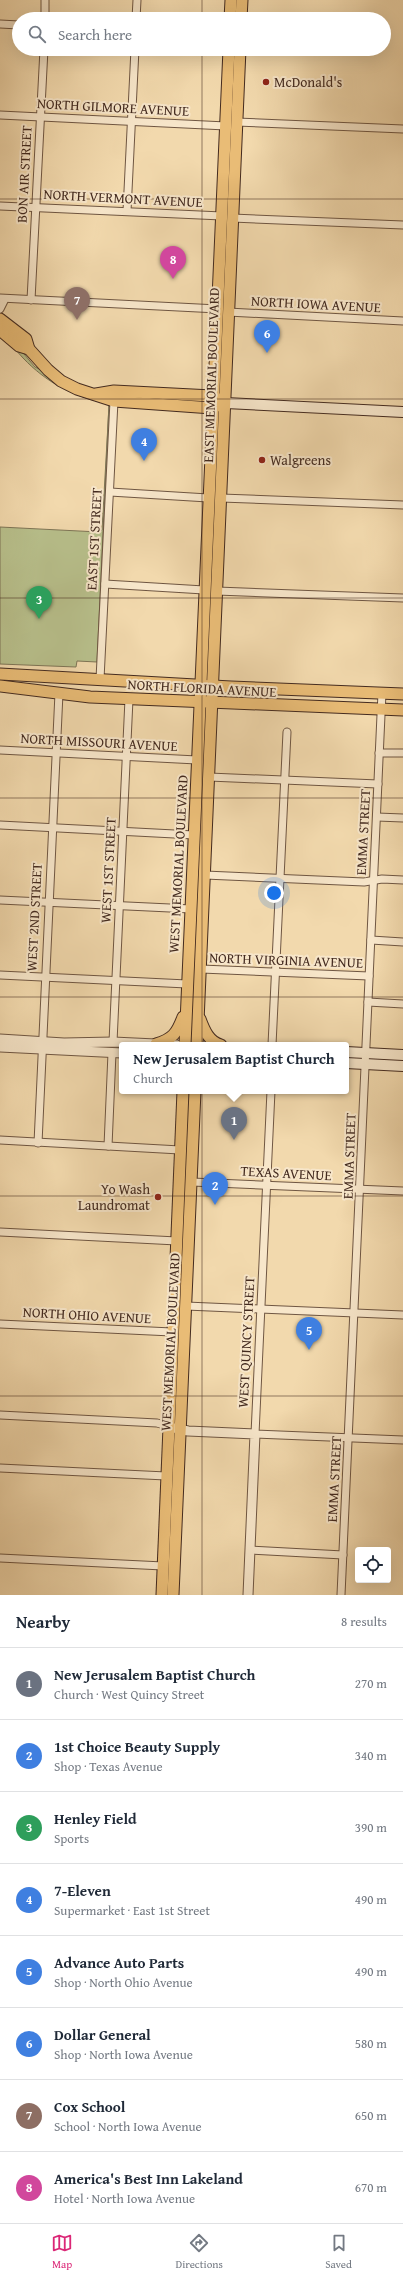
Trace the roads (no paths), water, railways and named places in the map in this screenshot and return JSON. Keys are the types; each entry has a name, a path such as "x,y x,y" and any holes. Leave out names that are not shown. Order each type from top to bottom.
{"main road":[{"path":"230,12 231,0"},
{"path":"235,0 238,12"},
{"path":"241,12 242,0"},
{"name":"EAST MEMORIAL BOULEVARD","path":"212,703 226,404 223,311 227,217 226,126 229,56"},
{"name":"EAST MEMORIAL BOULEVARD","path":"227,217 234,162 240,56"},
{"path":"228,69 233,114 236,122"},
{"path":"226,126 234,162"},
{"name":"EAST MEMORIAL BOULEVARD","path":"201,684 212,396 223,311"},
{"path":"1,322 26,339 29,349 40,363 61,381 77,390 114,401 212,408 226,404 403,412"},
{"path":"94,394 114,392 212,396 226,404"},
{"name":"NORTH FLORIDA AVENUE","path":"0,674 201,684 213,686 403,694"},
{"path":"0,679 105,684 122,680"},
{"name":"WEST MEMORIAL BOULEVARD","path":"185,1042 201,684"},
{"name":"NORTH FLORIDA AVENUE","path":"0,686 129,699 403,710"},
{"name":"WEST MEMORIAL BOULEVARD","path":"197,1042 212,703"},
{"path":"162,1042 168,1040 176,1034 186,1009"},
{"path":"198,1015 208,1035 214,1042"},
{"path":"349,1052 403,1055"},
{"path":"349,1063 403,1066"},
{"name":"WEST MEMORIAL BOULEVARD","path":"162,1595 183,1094"},
{"name":"WEST MEMORIAL BOULEVARD","path":"173,1590 195,1094"},
{"path":"177,1241 183,1246 188,1264"},
{"path":"163,1566 169,1572 173,1590"}],"street":[{"path":"45,12 46,0"},
{"path":"136,12 137,0"},
{"path":"0,24 12,25"},
{"name":"BON AIR STREET","path":"31,300 44,56"},
{"path":"127,211 135,56"},
{"name":"NORTH GILMORE AVENUE","path":"0,115 131,120 226,126"},
{"path":"236,122 403,129"},
{"name":"NORTH VERMONT AVENUE","path":"0,206 403,225"},
{"name":"NORTH IOWA AVENUE","path":"0,309 2,299 403,321"},
{"name":"EAST 1ST STREET","path":"100,679 114,401"},
{"path":"110,492 208,498"},
{"path":"221,498 403,505"},
{"path":"105,584 204,590"},
{"path":"217,591 403,598"},
{"name":"WEST 2ND STREET","path":"38,1143 44,977 49,902 58,693"},
{"name":"EMMA STREET","path":"341,1595 361,1190 365,1053 382,693"},
{"name":"WEST 1ST STREET","path":"112,1042 120,906 129,699"},
{"path":"272,1042 287,732"},
{"name":"NORTH MISSOURI AVENUE","path":"0,750 126,755 197,760"},
{"path":"379,753 403,754"},
{"path":"209,777 378,784"},
{"path":"377,817 403,818"},
{"path":"0,825 194,835"},
{"path":"205,875 280,877 364,882 374,880 403,880"},
{"path":"0,900 191,910"},
{"path":"371,940 403,942"},
{"name":"NORTH VIRGINIA AVENUE","path":"201,969 369,976"},
{"path":"0,975 188,984"},
{"path":"368,1002 403,1004"},
{"path":"0,1039 119,1053"},
{"path":"0,1047 119,1042"},
{"path":"108,1146 112,1053"},
{"name":"WEST QUINCY STREET","path":"248,1595 268,1186 271,1094"},
{"path":"0,1140 180,1150"},
{"name":"TEXAS AVENUE","path":"192,1182 403,1191"},
{"path":"0,1232 177,1241"},
{"path":"186,1306 403,1315"},
{"name":"NORTH OHIO AVENUE","path":"0,1324 172,1332"},
{"path":"0,1415 157,1423 181,1431 403,1440"},
{"path":"0,1468 166,1476"},
{"path":"250,1550 343,1555"},
{"path":"0,1558 163,1566"}],"place":[{"name":"McDonald's","path":"266,82"},
{"name":"America's Best Inn Lakeland","path":"173,279"},
{"name":"Cox School","path":"77,320"},
{"name":"Dollar General","path":"267,353"},
{"name":"Walgreens","path":"262,460"},
{"name":"7-Eleven","path":"144,461"},
{"name":"Henley Field","path":"39,619"},
{"name":"New Jerusalem Baptist Church","path":"234,1140"},
{"name":"Yo Wash Laundromat","path":"158,1197"},
{"name":"1st Choice Beauty Supply","path":"215,1205"},
{"name":"Advance Auto Parts","path":"309,1350"}]}
